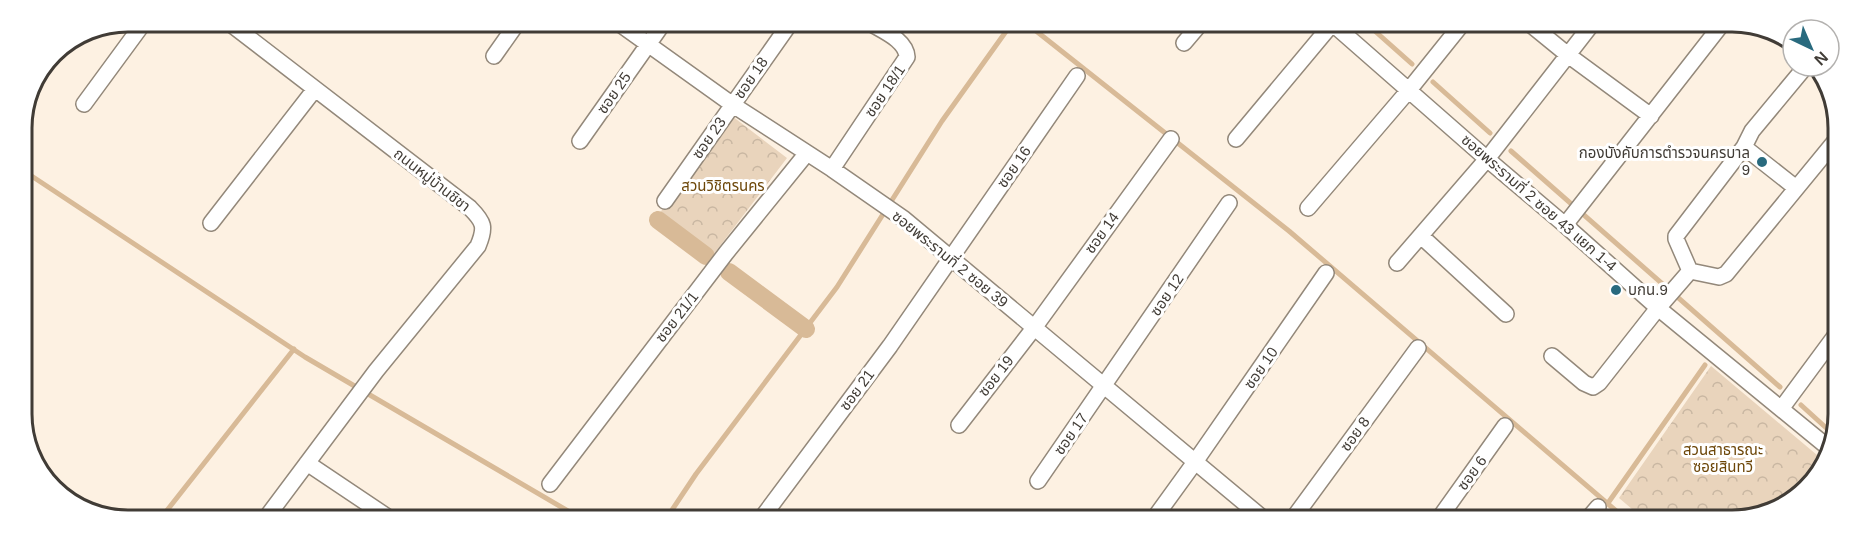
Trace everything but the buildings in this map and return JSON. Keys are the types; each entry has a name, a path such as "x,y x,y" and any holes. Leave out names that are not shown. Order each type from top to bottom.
{"street":[{"path":"84,104 137,32"},
{"name":"ถนนหมู่บ้านชิชา","path":"241,32 470,208 479,216 483,225 478,246 347,408 272,510"},
{"path":"494,56 511,32"},
{"name":"ซอยพระรามที่ 2 ซอย 39","path":"630,32 733,105 904,219 1253,510"},
{"name":"ซอย 25","path":"580,141 657,32"},
{"name":"ซอย 18","path":"733,105 783,32"},
{"name":"ซอย 18/1","path":"832,169 907,57 907,50 900,42 884,32"},
{"path":"1184,43 1193,32"},
{"path":"1236,139 1325,32"},
{"name":"ซอยพระรามที่ 2 ซอย 43 แยก 1-4","path":"1341,32 1658,308 1823,442"},
{"path":"1308,208 1456,32"},
{"path":"1540,32 1652,116"},
{"path":"1396,263 1487,159 1586,32"},
{"path":"1565,225 1716,32"},
{"name":"ซอย 16","path":"950,258 1077,76"},
{"path":"1690,272 1676,236 1744,147 1752,131 1796,78"},
{"path":"211,223 315,89"},
{"name":"ซอย 23","path":"665,201 733,105"},
{"name":"ซอย 14","path":"1034,328 1171,138"},
{"path":"1744,147 1796,188"},
{"path":"1690,272 1719,277 1726,274 1828,150"},
{"name":"ซอย 21/1","path":"550,484 726,253 807,153"},
{"name":"ซอย 12","path":"1104,387 1229,203"},
{"path":"1421,236 1506,314"},
{"name":"ซอย 21","path":"768,510 890,346 950,258"},
{"path":"1552,356 1584,383 1593,387 1599,383 1658,308 1690,272"},
{"name":"ซอย 10","path":"1160,510 1326,273"},
{"name":"ซอย 19","path":"959,425 1034,328"},
{"path":"1781,409 1828,345"},
{"name":"ซอย 8","path":"1299,510 1418,348"},
{"name":"ซอย 17","path":"1038,482 1104,387"},
{"name":"ซอย 6","path":"1445,510 1505,426"},
{"path":"307,463 377,510"}],"green space":[{"name":"สวนวิชิตรนคร","path":"732,116 787,158 713,255 659,214"},
{"name":"สวนสาธารณะ ซอยสินทวี","path":"1711,366 1818,455 1804,478 1795,487 1768,503 1750,509 1633,510 1619,498"}],"waterway":[{"path":"672,510 696,474 837,287 942,121 1006,32"},
{"path":"1037,32 1289,231 1615,510"},
{"path":"1376,32 1412,64"},
{"path":"1433,82 1490,133"},
{"path":"1511,151 1780,387"},
{"path":"32,176 305,357 566,510"},
{"path":"658,220 706,256"},
{"path":"729,272 806,329"},
{"path":"167,510 294,349"},
{"path":"1608,503 1705,365"},
{"path":"1801,405 1827,428"}],"place":[{"name":"กองบังคับการตำรวจนครบาล 9","path":"1762,162"},
{"name":"บกน.9","path":"1616,290"}]}
